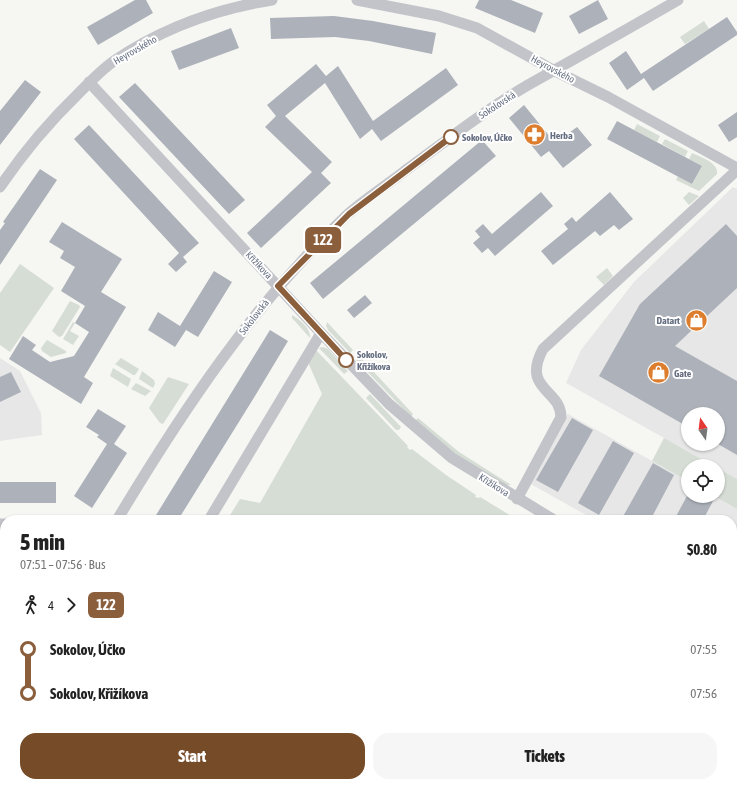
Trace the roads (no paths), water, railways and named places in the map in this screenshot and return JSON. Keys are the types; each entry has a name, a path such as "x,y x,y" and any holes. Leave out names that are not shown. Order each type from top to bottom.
{"street":[{"name":"Heyrovského","path":"0,187 20,158 48,123 89,82 113,62 178,26 246,4 272,0"},
{"name":"Heyrovského","path":"357,0 439,16 477,28 555,71 608,97 737,169"},
{"name":"Sokolovská","path":"120,515 213,370 278,286 349,214 463,128 528,86 678,0"},
{"name":"Křižíkova","path":"89,82 321,333 409,423 452,458 545,515"},
{"path":"517,499 561,417 558,405 543,389 536,375 537,361 543,349 737,169"},
{"path":"212,515 321,333"}],"place":[{"name":"Herba","path":"535,135"},
{"name":"Sokolov, Účko","path":"451,137"},
{"name":"Datart","path":"696,320"},
{"name":"Sokolov, Křižíkova","path":"346,360"},
{"name":"Gate","path":"659,373"}]}
